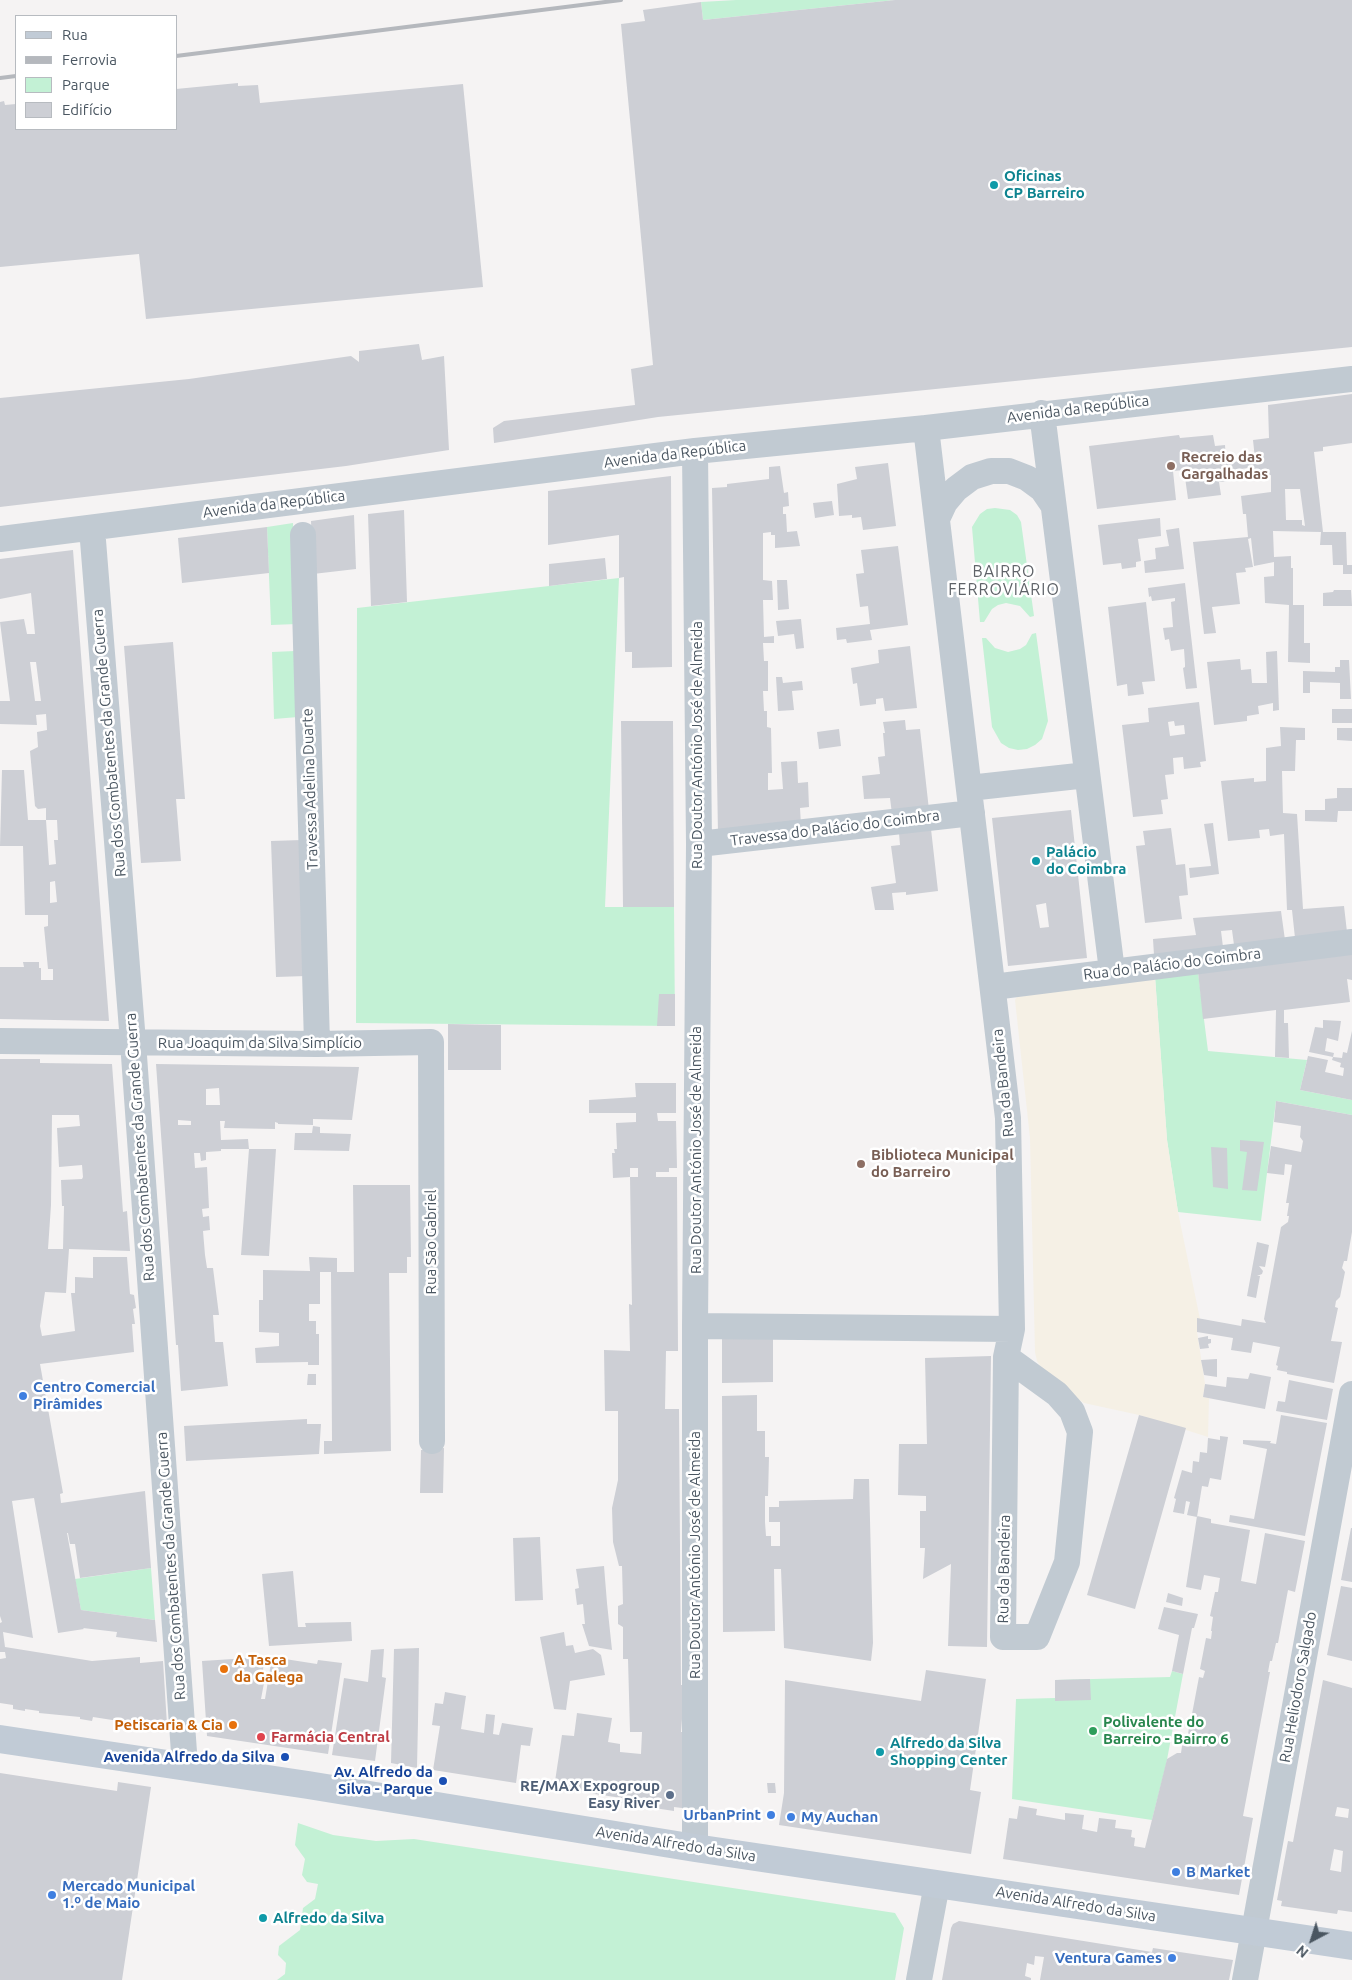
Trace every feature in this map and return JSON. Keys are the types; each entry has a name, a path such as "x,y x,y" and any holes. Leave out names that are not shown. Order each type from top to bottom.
{"street":[{"name":"Avenida da República","path":"0,539 694,451 926,428 1042,413 1352,379"},
{"path":"1042,413 1112,971"},
{"name":"Rua da Bandeira","path":"926,428 1008,1127 1012,1329 1006,1357 1003,1638 1037,1637 1067,1562 1080,1432 1072,1411 1057,1394 1006,1357"},
{"name":"Rua Doutor António José de Almeida","path":"694,451 699,844 695,1326 695,1848"},
{"path":"937,519 945,502 956,489 972,477 991,471 1009,471 1027,478 1042,489 1053,505"},
{"name":"Rua dos Combatentes da Grande Guerra","path":"92,528 133,1042 184,1766"},
{"name":"Travessa Adelina Duarte","path":"303,535 317,1044"},
{"name":"Travessa do Palácio do Coimbra","path":"699,844 971,800 1088,775"},
{"name":"Rua do Palácio do Coimbra","path":"993,987 1352,942"},
{"name":"Rua Joaquim da Silva Simplício","path":"0,1041 317,1044 431,1042"},
{"name":"Rua São Gabriel","path":"431,1042 432,1441"},
{"path":"695,1326 1012,1329"},
{"name":"Rua Heliodoro Salgado","path":"1245,1980 1352,1394"},
{"name":"Avenida Alfredo da Silva","path":"0,1739 184,1766 695,1848 1352,1946"},
{"path":"919,1980 937,1884"}],"green space":[{"path":"736,0 895,0 703,20 701,2"},
{"path":"987,509 1010,510 1017,515 1021,522 1034,616 1030,617 1020,606 1006,603 992,609 984,622 980,622 972,527 980,514"},
{"path":"293,523 297,624 271,625 267,527"},
{"path":"619,578 605,907 674,907 675,1026 356,1023 357,608"},
{"path":"1036,633 1048,721 1042,739 1027,749 1018,750 1009,748 1001,743 992,727 982,638 986,638 995,648 1008,652 1020,649 1026,645 1032,634"},
{"path":"295,651 298,717 274,719 272,652"},
{"path":"1198,972 1208,1051 1307,1060 1300,1090 1352,1100 1352,1115 1276,1101 1261,1221 1178,1212 1167,1140 1155,977"},
{"path":"151,1568 155,1620 81,1610 75,1579"},
{"name":"Polivalente do Barreiro - Bairro 6","path":"1172,1671 1183,1674 1166,1765 1152,1820 1012,1799 1016,1699 1055,1698 1055,1680 1170,1677"},
{"path":"298,1823 333,1835 376,1841 414,1839 895,1913 904,1928 895,1980 277,1980 285,1974 286,1963 278,1955 279,1946 300,1930 303,1908 315,1899 318,1884 307,1882 302,1875 305,1859 295,1845"}],"sand":[{"path":"1155,977 1167,1140 1178,1212 1200,1319 1197,1319 1197,1332 1205,1384 1203,1397 1209,1398 1208,1437 1139,1415 1084,1403 1043,1370 1037,1361 1035,1352 1030,1138 1015,1000 1017,997"}],"building":[{"name":"Oficinas CP Barreiro","path":"895,0 1352,0 1352,347 658,417 494,443 493,428 504,421 635,405 631,369 653,365 621,24 645,21 643,10 701,2 703,20"},
{"path":"238,83 238,86 258,85 260,103 463,84 483,287 146,319 139,254 0,267 0,102 4,101 5,105 15,104 15,130 178,130 178,89"},
{"path":"419,344 422,360 444,356 449,450 346,466 0,507 0,398 189,379 351,356 359,362 359,351"},
{"path":"1352,394 1352,443 1323,447 1323,451 1314,452 1323,532 1346,532 1347,565 1352,565 1352,574 1343,574 1343,565 1333,565 1332,545 1320,545 1321,532 1273,531 1274,557 1291,556 1291,568 1293,568 1293,605 1304,605 1304,643 1310,643 1310,663 1288,662 1289,605 1265,603 1264,577 1274,576 1274,562 1254,566 1251,538 1248,539 1253,567 1245,568 1246,572 1236,573 1240,604 1212,607 1216,633 1204,634 1193,542 1248,537 1246,514 1243,514 1241,496 1271,492 1271,475 1249,478 1248,468 1227,471 1229,481 1219,482 1221,495 1188,499 1184,470 1173,471 1176,500 1097,509 1089,446 1179,435 1180,438 1213,435 1215,446 1225,445 1226,463 1255,459 1253,440 1269,438 1268,405","holes":["1285,489 1300,489 1305,526 1302,525 1302,520 1286,520"]},
{"path":"888,463 896,526 863,530 861,517 852,518 852,515 839,516 837,484 857,479 855,467"},
{"path":"780,466 784,493 788,492 789,506 783,507 783,514 786,514 787,532 797,531 800,546 775,548 775,535 771,535 771,532 763,533 763,580 772,581 773,600 763,600 764,637 774,636 774,643 763,643 764,661 768,661 768,691 763,691 764,711 767,711 767,727 771,728 772,773 768,773 768,790 783,789 781,762 797,761 798,783 808,782 809,807 800,808 801,825 718,834 712,488 727,487 727,484 769,479 769,467"},
{"path":"671,476 672,667 632,668 632,652 625,652 624,577 619,578 619,535 548,545 548,491"},
{"path":"832,501 834,515 815,518 813,503"},
{"path":"404,510 407,602 371,606 368,514"},
{"path":"354,515 356,569 313,574 311,521"},
{"path":"1160,518 1161,536 1138,539 1141,561 1136,562 1136,567 1122,569 1121,563 1103,565 1098,525"},
{"path":"267,527 269,573 182,583 178,538"},
{"path":"1179,528 1184,569 1145,573 1144,561 1156,559 1155,548 1169,546 1166,530"},
{"path":"898,546 908,625 870,630 872,640 847,643 846,639 837,640 836,628 870,624 868,606 860,607 858,591 856,574 864,573 861,550"},
{"path":"73,550 109,1021 0,1019 0,967 24,967 23,962 39,962 41,980 53,980 53,969 48,969 44,927 48,926 48,915 25,915 23,846 0,846 2,770 24,770 28,820 46,820 46,808 38,809 35,806 30,751 38,747 37,732 47,730 46,714 36,715 37,725 0,724 0,701 10,701 0,622 24,619 27,634 35,634 31,593 0,599 0,559","holes":["30,662 36,662 41,701 35,701","46,820 57,820 58,840 54,840 56,864 49,865","55,881 57,902 50,903 50,882"]},
{"path":"605,558 607,579 549,586 549,564"},
{"path":"777,580 787,580 789,609 778,610"},
{"path":"1185,583 1197,688 1186,689 1183,668 1185,667 1184,649 1171,651 1169,639 1165,640 1163,628 1173,627 1171,602 1175,601 1175,598 1152,601 1151,596 1149,597 1148,588"},
{"path":"1334,590 1351,590 1352,606 1323,606 1323,593 1333,592"},
{"path":"1146,602 1155,681 1142,682 1144,694 1128,696 1127,684 1117,686 1108,607"},
{"path":"801,619 804,648 796,649 794,634 778,636 776,621"},
{"path":"173,642 185,799 176,799 181,861 141,863 124,646"},
{"path":"910,646 917,708 885,711 883,698 876,699 876,704 860,706 857,683 853,684 851,668 879,663 878,650"},
{"path":"1277,651 1279,710 1273,711 1273,703 1258,706 1259,714 1247,716 1247,721 1214,725 1207,662 1240,659 1241,670 1251,669 1252,683 1267,683 1266,652"},
{"path":"1340,660 1349,660 1351,699 1340,699 1340,683 1310,682 1310,693 1303,693 1303,671 1335,672 1335,667 1340,667"},
{"path":"776,677 782,677 783,683 802,681 803,690 792,691 794,710 778,711"},
{"path":"1199,702 1206,761 1200,762 1201,767 1184,769 1183,757 1173,758 1174,774 1165,775 1168,799 1161,800 1163,814 1133,817 1122,725 1149,722 1148,708","holes":["1174,721 1175,726 1184,725 1185,734 1170,736 1168,722"]},
{"path":"1332,709 1352,709 1352,723 1332,723"},
{"path":"905,720 906,730 920,729 929,810 892,814 890,798 864,799 862,776 880,774 878,757 885,756 883,722"},
{"path":"621,721 673,721 674,907 623,907"},
{"path":"1280,727 1305,728 1305,740 1296,740 1295,771 1282,771 1283,813 1297,814 1303,909 1344,906 1347,932 1295,938 1292,910 1287,910 1284,834 1270,836 1269,829 1259,830 1260,838 1228,841 1221,781 1254,778 1254,782 1266,781 1266,748 1281,746"},
{"path":"1337,728 1352,728 1352,741 1337,740"},
{"path":"839,729 841,746 819,749 817,732"},
{"path":"1337,788 1352,788 1352,811 1338,811 1337,822 1305,821 1305,810 1325,810 1325,799 1337,798"},
{"name":"Palácio do Coimbra","path":"1071,810 1087,958 1008,966 992,818","holes":["1046,903 1049,927 1040,928 1036,905"]},
{"path":"1213,823 1219,874 1190,878 1189,868 1211,866 1204,824"},
{"path":"1171,828 1176,865 1185,864 1188,895 1179,896 1182,919 1145,923 1136,846 1145,845 1143,831"},
{"path":"931,829 938,891 906,895 906,892 892,893 894,910 875,910 871,887 896,883 891,846 900,845 899,833"},
{"path":"302,840 306,976 276,977 271,841"},
{"path":"1281,911 1285,940 1234,945 1232,930 1221,931 1223,947 1154,955 1153,939 1196,935 1193,918"},
{"path":"1352,954 1352,980 1347,979 1350,1002 1284,1010 1284,1023 1288,1023 1289,1058 1275,1057 1276,1010 1203,1019 1198,972"},
{"path":"659,994 675,994 675,1026 657,1026"},
{"path":"1323,1020 1341,1021 1338,1041 1327,1038 1325,1051 1334,1053 1333,1057 1309,1052 1315,1027 1323,1028"},
{"path":"448,1024 501,1025 501,1070 448,1070"},
{"path":"1352,1031 1352,1100 1300,1090 1308,1056 1328,1060 1325,1072 1343,1076 1344,1068 1340,1067 1341,1063 1332,1060 1333,1057 1342,1058 1343,1052 1347,1053"},
{"path":"0,1059 40,1059 40,1063 112,1064 123,1212 127,1211 130,1251 69,1249 66,1293 45,1292 40,1326 42,1336 75,1331 71,1293 75,1293 75,1277 93,1278 93,1257 127,1257 130,1294 134,1295 136,1308 133,1309 135,1324 132,1324 134,1352 40,1364 63,1493 60,1494 61,1503 145,1491 151,1568 80,1578 75,1544 70,1544 67,1533 81,1610 155,1620 157,1642 116,1637 117,1632 83,1628 58,1633 34,1498 12,1501 33,1638 3,1632 5,1647 92,1661 140,1657 140,1663 163,1661 167,1725 161,1732 137,1729 138,1724 93,1717 92,1721 80,1719 80,1717 39,1713 39,1711 25,1709 25,1711 13,1709 13,1705 0,1703 0,1659 6,1658 5,1652 0,1652 0,1623 2,1622 0,1616","holes":["52,1115 79,1115 80,1126 57,1128 59,1167 82,1165 83,1177 82,1179 61,1180 62,1206 64,1206 63,1249 48,1249 51,1205"]},
{"path":"156,1064 359,1067 352,1120 313,1119 313,1125 278,1124 275,1122 275,1129 224,1128 225,1121 220,1121 221,1140 248,1139 249,1149 221,1149 221,1151 206,1152 206,1160 201,1161 200,1153 194,1153 195,1168 207,1167 209,1208 202,1209 203,1217 209,1216 210,1230 203,1231 205,1255 207,1268 213,1268 219,1315 213,1315 215,1342 223,1342 228,1386 181,1391 178,1345 176,1345","holes":["219,1088 220,1105 206,1105 206,1089","178,1120 191,1121 191,1125 178,1125"]},
{"path":"635,1083 676,1083 676,1113 657,1113 658,1121 676,1121 677,1168 669,1168 669,1172 656,1172 656,1177 677,1177 678,1351 666,1351 665,1409 679,1409 681,1685 686,1685 686,1719 682,1719 681,1732 687,1732 688,1745 682,1745 682,1808 674,1807 674,1811 621,1803 622,1798 554,1788 562,1735 574,1736 577,1713 612,1718 608,1742 620,1744 620,1752 641,1754 642,1732 630,1732 628,1659 623,1659 623,1627 618,1624 618,1606 623,1604 622,1566 619,1566 613,1542 612,1508 618,1480 618,1411 605,1411 604,1350 630,1351 629,1304 632,1305 630,1177 613,1178 612,1153 615,1153 614,1149 617,1149 616,1123 636,1122 636,1113 589,1113 589,1100 636,1097","holes":["630,1168 638,1168 638,1177 630,1177"]},
{"path":"1276,1101 1352,1115 1352,1232 1347,1261 1344,1261 1342,1268 1345,1272 1340,1297 1336,1301 1335,1307 1338,1308 1331,1341 1342,1342 1334,1383 1287,1374 1287,1372 1277,1370 1278,1366 1276,1365 1280,1347 1253,1342 1251,1353 1231,1350 1233,1338 1197,1332 1197,1318 1241,1326 1242,1319 1266,1323 1264,1319 1281,1227 1288,1222 1289,1216 1287,1216 1289,1203 1286,1203 1292,1165 1285,1164 1284,1175 1267,1173 1271,1146 1301,1152 1303,1141 1300,1137 1301,1126 1274,1122"},
{"path":"313,1126 320,1127 320,1133 351,1134 349,1151 294,1150 295,1133 312,1133"},
{"path":"1240,1140 1264,1142 1257,1191 1242,1190 1247,1152 1240,1151"},
{"path":"1211,1147 1227,1148 1228,1189 1213,1187"},
{"path":"249,1149 276,1149 269,1256 241,1255"},
{"path":"353,1185 410,1185 411,1257 407,1257 407,1273 389,1273 391,1451 324,1454 324,1441 332,1441 331,1272 320,1272 320,1304 309,1304 309,1321 316,1321 316,1334 319,1334 319,1365 308,1365 308,1362 256,1363 255,1348 279,1346 279,1333 259,1332 259,1300 263,1300 263,1270 310,1271 309,1257 337,1258 337,1272 354,1272"},
{"path":"1257,1242 1269,1245 1265,1267 1259,1266 1263,1271 1262,1274 1257,1276 1260,1276 1256,1298 1247,1296"},
{"path":"1208,1336 1208,1339 1211,1339 1211,1343 1208,1344 1209,1348 1200,1349 1198,1338"},
{"path":"722,1338 773,1338 773,1382 722,1383"},
{"path":"991,1356 987,1647 948,1646 951,1564 923,1579 925,1548 920,1548 920,1511 926,1511 926,1496 898,1495 899,1444 927,1444 925,1358"},
{"path":"1217,1359 1217,1377 1204,1375 1201,1360"},
{"path":"1250,1373 1271,1377 1265,1409 1203,1397 1205,1384 1226,1387 1227,1377 1248,1379"},
{"path":"308,1374 316,1374 316,1385 307,1385"},
{"path":"1289,1380 1333,1389 1327,1420 1276,1411 1278,1401 1285,1402"},
{"path":"757,1395 757,1431 765,1431 765,1457 769,1457 768,1496 765,1496 765,1522 766,1536 771,1536 771,1546 780,1546 780,1522 769,1522 769,1507 779,1507 779,1501 853,1499 854,1479 869,1479 873,1643 871,1661 784,1648 781,1569 774,1569 775,1631 723,1632 722,1396"},
{"path":"1139,1415 1186,1428 1135,1609 1087,1595"},
{"path":"1281,1415 1327,1423 1305,1536 1229,1522 1230,1515 1254,1519 1267,1449 1243,1444 1243,1440 1271,1441 1270,1443 1276,1444"},
{"path":"307,1419 307,1424 321,1424 319,1454 186,1461 184,1426"},
{"path":"1220,1436 1228,1437 1221,1480 1210,1478 1208,1487 1202,1486 1197,1517 1187,1515 1190,1502 1186,1501 1184,1514 1173,1512 1176,1499 1174,1498 1182,1470 1192,1473 1193,1461 1199,1462 1200,1452 1207,1453 1208,1438 1220,1440"},
{"path":"444,1448 443,1493 420,1493 421,1450"},
{"path":"1197,1516 1211,1519 1211,1523 1250,1530 1241,1581 1256,1584 1265,1533 1305,1541 1295,1592 1288,1590 1278,1643 1276,1643 1272,1661 1270,1661 1268,1672 1270,1672 1243,1816 1253,1818 1239,1895 1003,1859 1009,1818 1017,1819 1019,1806 1037,1809 1036,1815 1065,1820 1065,1813 1084,1815 1082,1829 1097,1832 1099,1818 1116,1820 1115,1828 1132,1830 1131,1837 1135,1838 1134,1846 1145,1848 1167,1759 1177,1753 1181,1753 1183,1739 1187,1740 1190,1722 1195,1723 1197,1715 1192,1714 1199,1677 1203,1678 1205,1671 1200,1669 1206,1638 1211,1639 1213,1617 1210,1616 1215,1592 1218,1592 1220,1578 1204,1575 1201,1590 1186,1587"},
{"path":"1352,1528 1352,1582 1341,1580"},
{"path":"540,1537 543,1600 515,1601 513,1538"},
{"path":"604,1566 612,1650 589,1646 582,1624 585,1624 583,1604 577,1605 575,1589 579,1588 576,1569"},
{"path":"293,1571 298,1627 306,1627 305,1623 351,1622 352,1641 269,1646 262,1574"},
{"path":"1341,1586 1352,1588 1352,1661 1327,1655"},
{"path":"1168,1593 1183,1598 1182,1606 1166,1602"},
{"path":"1164,1607 1198,1614 1194,1628 1192,1628 1183,1674 1172,1671 1179,1635 1158,1629"},
{"path":"564,1632 566,1646 573,1645 575,1653 593,1649 601,1655 605,1675 570,1681 566,1710 554,1709 540,1637"},
{"path":"419,1648 417,1768 391,1763 394,1649"},
{"path":"384,1649 382,1677 386,1678 375,1761 332,1755 344,1678 368,1682 371,1650"},
{"path":"264,1657 262,1684 264,1683 261,1699 265,1699 272,1657 317,1664 318,1660 342,1663 328,1754 207,1736 202,1661"},
{"name":"Alfredo da Silva Shopping Center","path":"926,1670 986,1679 970,1790 981,1792 971,1854 779,1825 784,1793 785,1680 921,1701"},
{"path":"1090,1679 1091,1700 1055,1701 1055,1680"},
{"path":"1323,1680 1352,1688 1352,1912 1338,1910 1337,1914 1281,1906 1282,1901 1277,1900 1288,1841 1293,1842","holes":["1337,1807 1349,1809 1348,1818 1335,1816","1334,1849 1343,1851 1341,1872 1330,1870"]},
{"path":"445,1692 466,1696 461,1729 484,1733 486,1714 495,1715 493,1734 499,1735 502,1723 533,1728 530,1746 521,1745 516,1783 433,1770 440,1726 432,1725 435,1703 443,1704"},
{"name":"Mercado Municipal 1.º de Maio","path":"0,1773 117,1791 118,1782 151,1787 122,1980 0,1980"},
{"path":"767,1783 775,1783 776,1793 768,1793"},
{"path":"959,1921 1152,1952 1153,1948 1233,1960 1229,1980 1040,1980 1044,1957 1035,1956 1034,1965 1027,1963 1025,1976 1031,1978 1031,1980 942,1980 951,1928 953,1924"}],"railway":[{"path":"178,56 621,0"},
{"path":"0,78 15,76"}],"place":[{"name":"Oficinas CP Barreiro","path":"994,185"},
{"name":"Recreio das Gargalhadas","path":"1171,466"},
{"name":"Palácio do Coimbra","path":"1036,861"},
{"name":"Biblioteca Municipal do Barreiro","path":"861,1164"},
{"name":"Centro Comercial Pirâmides","path":"23,1396"},
{"name":"A Tasca da Galega","path":"224,1669"},
{"name":"Petiscaria & Cia","path":"233,1725"},
{"name":"Polivalente do Barreiro - Bairro 6","path":"1093,1731"},
{"name":"Farmácia Central","path":"261,1737"},
{"name":"Alfredo da Silva Shopping Center","path":"880,1752"},
{"name":"Avenida Alfredo da Silva","path":"285,1757"},
{"name":"Av. Alfredo da Silva - Parque","path":"443,1781"},
{"name":"RE/MAX Expogroup Easy River","path":"670,1795"},
{"name":"UrbanPrint","path":"771,1815"},
{"name":"My Auchan","path":"791,1817"},
{"name":"B Market","path":"1176,1872"},
{"name":"Mercado Municipal 1.º de Maio","path":"52,1895"},
{"name":"Alfredo da Silva","path":"263,1918"},
{"name":"Ventura Games","path":"1172,1958"}],"district":[{"name":"BAIRRO FERROVIÁRIO","path":"1004,581"}]}
